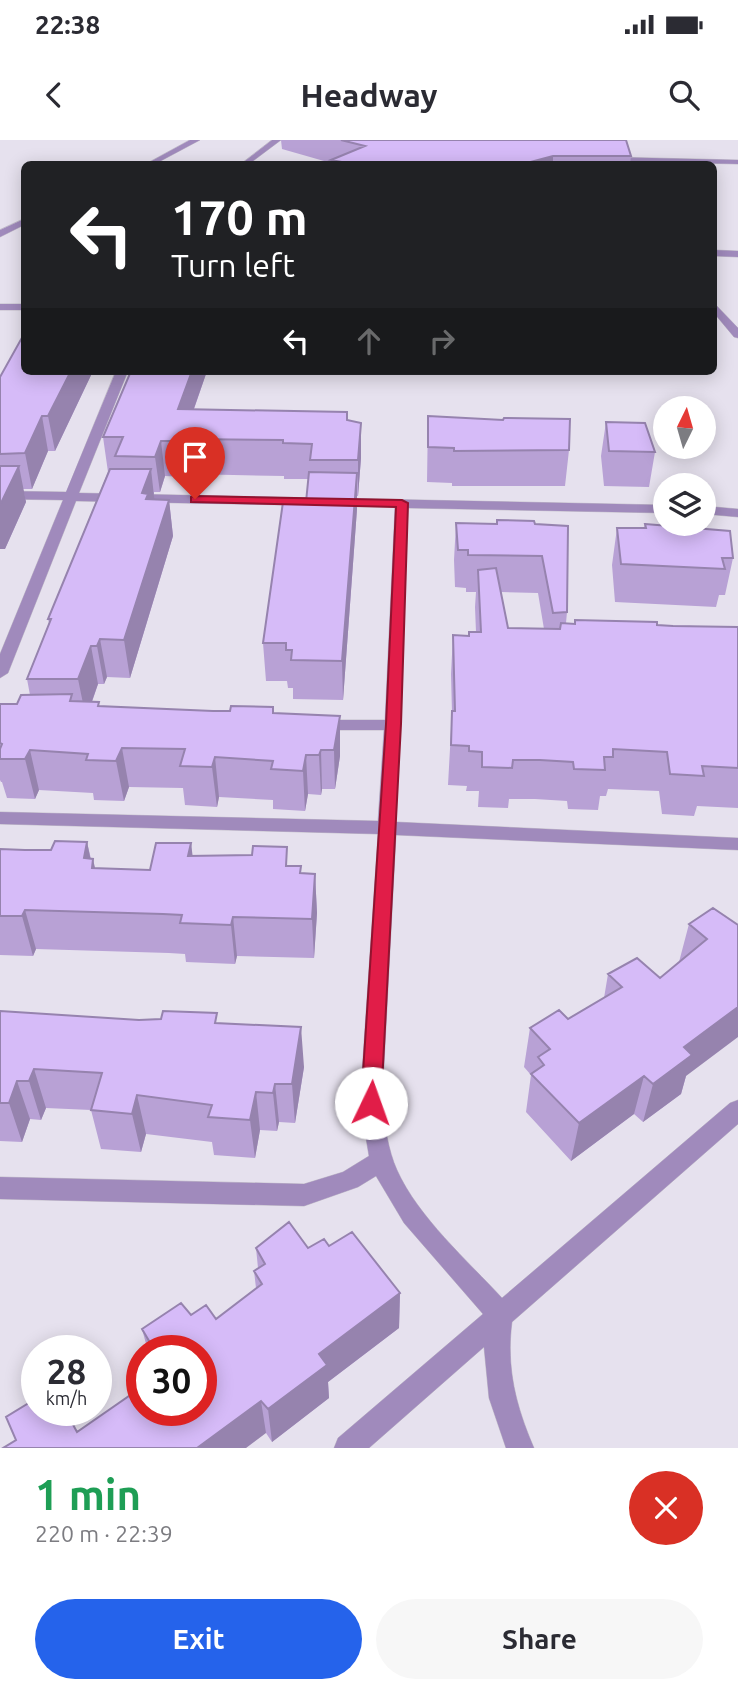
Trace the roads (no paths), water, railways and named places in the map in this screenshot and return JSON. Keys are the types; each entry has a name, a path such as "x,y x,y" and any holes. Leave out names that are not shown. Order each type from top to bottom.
{"street":[{"path":"156,161 197,140"},
{"path":"249,161 277,140"},
{"path":"598,159 691,161"},
{"path":"717,162 738,162"},
{"path":"0,234 21,224"},
{"path":"717,253 738,254"},
{"path":"0,307 21,307"},
{"path":"717,310 738,335"},
{"path":"0,673 120,375"},
{"path":"0,495 653,509"},
{"path":"402,503 388,828 371,1103 376,1143 390,1181 418,1220 500,1314 495,1346 497,1380 505,1416 520,1448"},
{"path":"716,511 738,513"},
{"path":"299,725 393,724"},
{"path":"0,818 388,828 738,844"},
{"path":"348,1448 738,1110"},
{"path":"0,1188 304,1195 350,1180 383,1160"}]}
